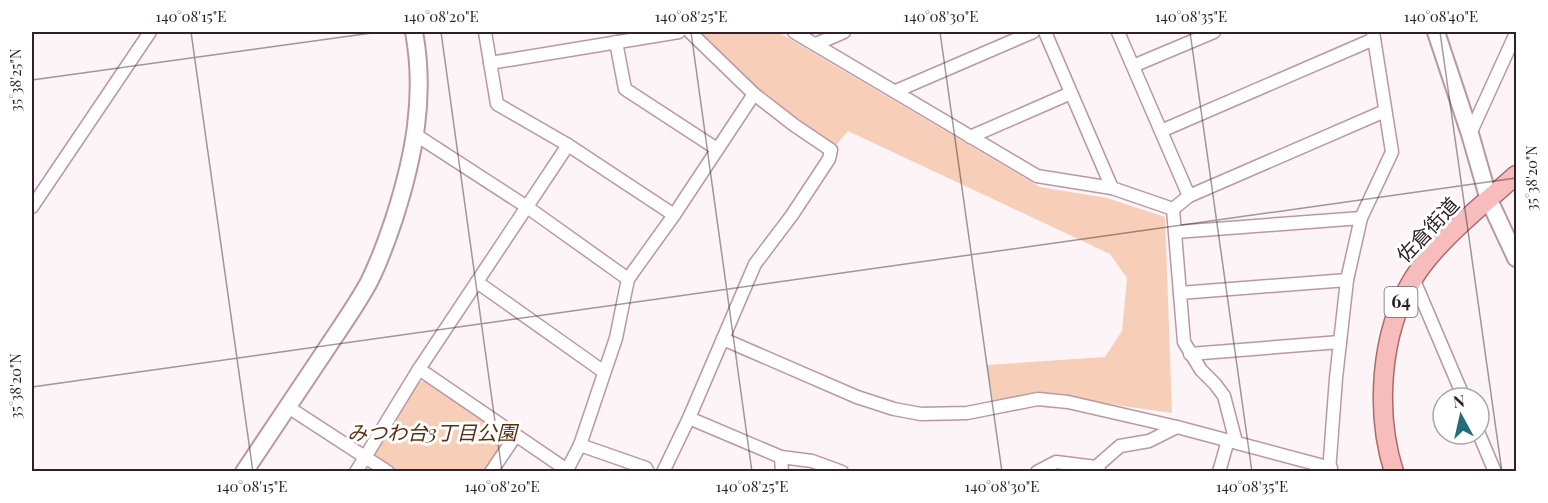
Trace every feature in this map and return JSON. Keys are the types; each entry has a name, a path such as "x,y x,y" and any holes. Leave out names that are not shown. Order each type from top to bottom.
{"main road":[{"name":"佐倉街道","path":"1394,471 1388,453 1382,414 1385,369 1401,302 1413,278 1437,247 1516,175"}],"street":[{"path":"32,207 150,32"},
{"path":"244,471 369,282 387,238 405,184 416,135 420,100 418,56 414,32"},
{"path":"485,32 497,104 568,146 674,215"},
{"path":"490,63 679,32"},
{"path":"663,471 689,418 755,264 792,215 829,159 831,150 754,94 690,32"},
{"path":"794,32 1037,176 1112,188 1173,209"},
{"path":"816,44 844,32"},
{"path":"896,91 1033,32"},
{"path":"1045,32 1112,188"},
{"path":"1118,32 1189,196"},
{"path":"1133,66 1214,32"},
{"path":"1436,32 1489,200 1516,258"},
{"path":"1470,134 1516,33"},
{"path":"723,339 857,397 894,409 921,414 967,413 1038,399 1068,402 1232,441 1330,470 1347,280 1360,218 1392,152 1374,35 1161,130"},
{"path":"616,42 625,89 717,149"},
{"path":"970,137 1071,93"},
{"path":"419,369 567,471 580,445 616,338 628,279 674,215 754,94"},
{"path":"1173,209 1189,196 1385,111"},
{"path":"416,135 527,207 628,279"},
{"path":"356,471 419,369 568,146"},
{"path":"1173,209 1184,342 1201,370 1224,396 1232,441 1219,471"},
{"path":"1176,232 1360,218"},
{"path":"1413,278 1459,386"},
{"path":"1180,293 1347,280"},
{"path":"477,282 603,372"},
{"path":"1190,354 1340,342"},
{"path":"288,407 388,471"},
{"path":"689,418 781,457 812,461 842,471"},
{"path":"1037,471 1056,462 1098,469 1120,446 1149,441 1177,427"},
{"path":"491,471 516,435"},
{"path":"580,445 646,468 648,471"},
{"path":"1484,446 1495,471"},
{"path":"781,457 782,471"}],"green space":[{"path":"699,32 778,32 1040,187 1107,198 1165,217 1172,413 1040,394 993,401 987,365 1105,357 1122,331 1127,278 1110,254 848,131 835,146 798,122 758,90"},
{"name":"みつわ台3丁目公園","path":"425,381 506,436 506,443 487,471 393,471 371,457 414,383"}]}
